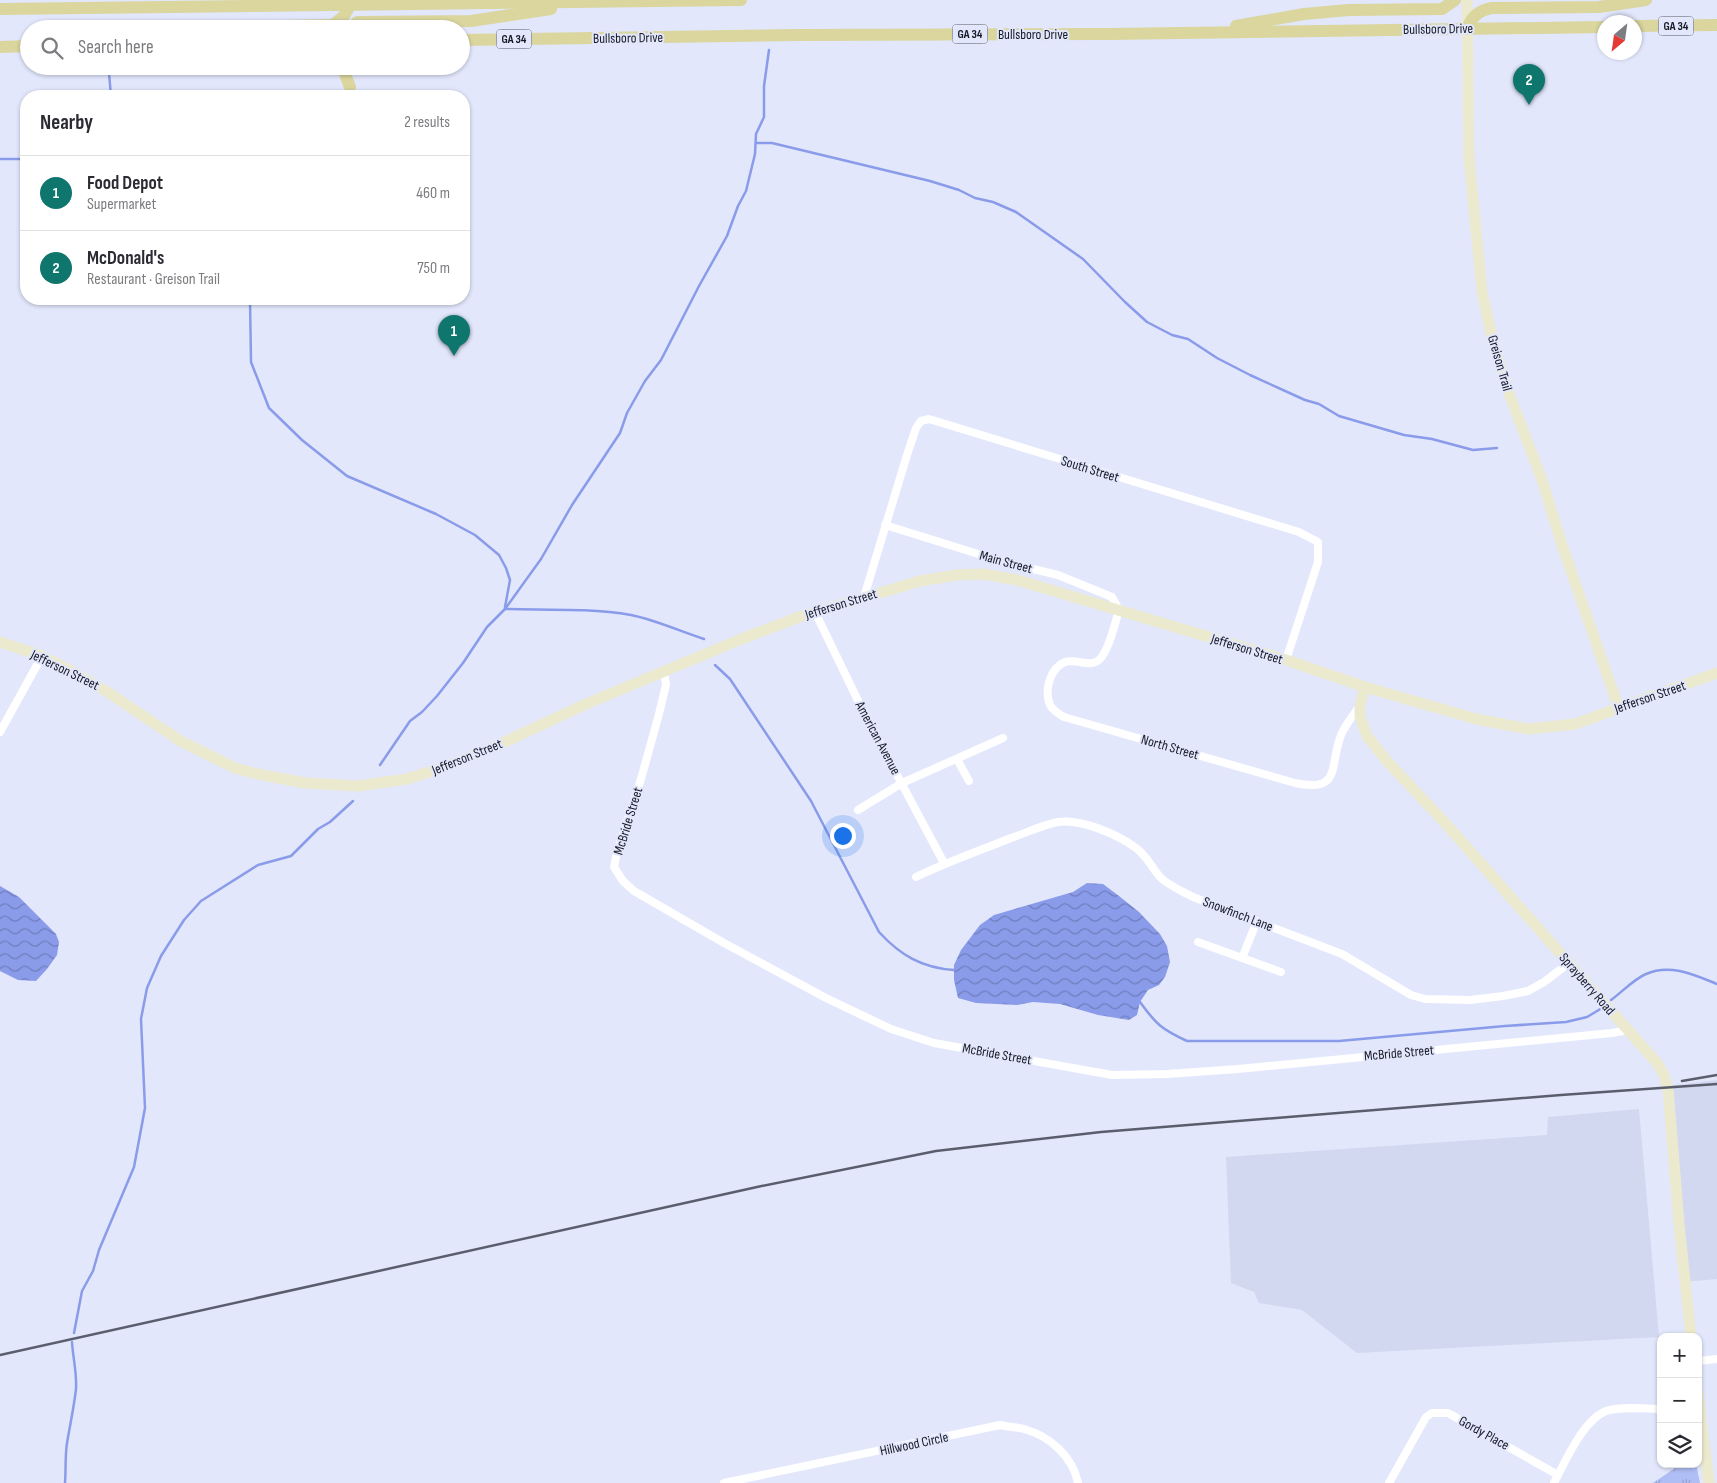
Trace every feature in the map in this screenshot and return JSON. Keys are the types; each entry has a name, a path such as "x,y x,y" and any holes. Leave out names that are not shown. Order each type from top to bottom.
{"main road":[{"path":"0,9 433,2 741,0"},
{"path":"1209,32 1304,14 1348,10 1442,8 1455,0"},
{"path":"1467,29 1471,20 1478,13 1492,8 1599,7 1646,0"},
{"path":"470,21 589,2"},
{"path":"339,20 344,16 349,4"},
{"name":"GA 34","path":"1642,26 1717,25"},
{"name":"Bullsboro Drive","path":"470,40 1597,27"},
{"path":"0,47 20,46"},
{"path":"345,75 350,87"}],"street":[{"name":"Greison Trail","path":"1467,0 1469,158 1482,292 1493,342 1510,396 1542,480 1561,542 1619,709"},
{"path":"349,4 350,20"},
{"name":"South Street","path":"864,597 916,428 922,421 929,419 1300,532 1318,542 1318,562 1286,660"},
{"name":"Main Street","path":"885,525 1004,562 1058,575 1112,597 1119,610"},
{"name":"Jefferson Street","path":"0,642 42,656 94,683 182,742 235,768 305,784 358,786 407,779 447,766 664,671 739,640 815,612 920,581 956,575 983,574 1017,580 1286,660 1365,687 1476,719 1529,729 1575,724 1717,673"},
{"name":"North Street","path":"1119,610 1105,650 1098,660 1087,663 1068,660 1055,670 1047,692 1050,703 1056,712 1064,717 1295,782 1319,785 1326,782 1331,775 1342,734 1360,705"},
{"name":"American Avenue","path":"815,612 866,717 944,863"},
{"path":"0,732 42,656"},
{"name":"McBride Street","path":"664,671 666,684 659,714 614,867 623,882 634,891 724,944 826,998 891,1029 934,1043 1112,1075 1148,1075 1238,1068 1628,1030"},
{"name":"Sprayberry Road","path":"1365,687 1360,705 1360,721 1367,736 1386,760 1446,824 1657,1063 1664,1075 1668,1089 1691,1333"},
{"path":"858,810 902,783 1003,738"},
{"path":"957,759 969,781"},
{"name":"Snowfinch Lane","path":"916,877 944,863 1038,828 1059,822 1077,823 1102,829 1136,848 1162,878 1172,886 1193,897 1342,954 1411,995 1425,999 1470,1000 1528,991 1544,982 1569,963"},
{"path":"1242,958 1257,921"},
{"path":"1198,942 1281,972"},
{"path":"1702,1361 1717,1359"},
{"path":"1554,1483 1587,1425 1599,1415 1614,1410 1657,1409"},
{"name":"Gordy Place","path":"1389,1483 1426,1417 1432,1413 1448,1413 1558,1475"},
{"path":"1701,1423 1709,1483"},
{"name":"Hillwood Circle","path":"724,1483 1000,1426 1026,1430 1051,1442 1068,1458 1077,1476 1078,1483"}],"shaded area":[{"path":"1717,1080 1717,1279 1683,1282 1667,1086"},
{"path":"1639,1109 1659,1333 1657,1333 1657,1337 1357,1353 1302,1310 1259,1303 1254,1292 1231,1283 1226,1157 1547,1135 1548,1117"}],"green space":[{"path":"1675,1468 1697,1468 1700,1483 1653,1483"}],"water":[{"path":"1087,883 1103,884 1119,896 1139,912 1160,934 1167,946 1170,962 1165,977 1159,985 1148,990 1140,1002 1137,1015 1129,1020 1098,1015 1060,1004 1033,1002 1017,1005 976,1003 958,998 954,980 954,965 961,950 980,925 994,915 1073,892"},
{"path":"0,886 19,897 56,934 59,942 57,955 36,981 18,980 0,971"}],"waterway":[{"path":"380,765 410,721 422,712 437,696 463,663 487,627 505,609 541,559 572,505 620,433 627,413 645,381 661,360 727,236 738,206 746,191 755,154 756,134 764,117 764,86 769,50"},
{"path":"109,75 110,90"},
{"path":"757,143 772,143 930,181 959,190 975,198 993,202 1016,212 1083,259 1147,322 1172,335 1188,339 1217,358 1250,375 1305,400 1319,404 1339,416 1404,435 1432,439 1473,450 1497,448"},
{"path":"0,159 20,159"},
{"path":"250,305 251,362 269,408 302,440 347,476 436,514 475,535 499,555 510,580 505,607"},
{"path":"505,609 584,610 631,615 704,639"},
{"path":"715,665 730,679 811,801 879,932 912,959 942,969 954,970"},
{"path":"74,1333 82,1291 93,1271 99,1250 134,1167 145,1108 141,1019 147,988 161,956 184,920 201,901 258,865 291,856 318,829 330,822 353,801"},
{"path":"1611,1000 1637,979 1655,971 1682,971 1717,984"},
{"path":"1140,1002 1150,1016 1160,1025 1187,1041 1339,1041 1566,1022 1587,1017 1602,1008"},
{"path":"65,1483 66,1448 76,1389 72,1342"}],"railway":[{"path":"1682,1081 1717,1075"},
{"path":"0,1355 757,1187 936,1151 1101,1132 1717,1084"}],"place":[{"name":"McDonald's","path":"1529,105"},
{"name":"Food Depot","path":"454,356"}]}
